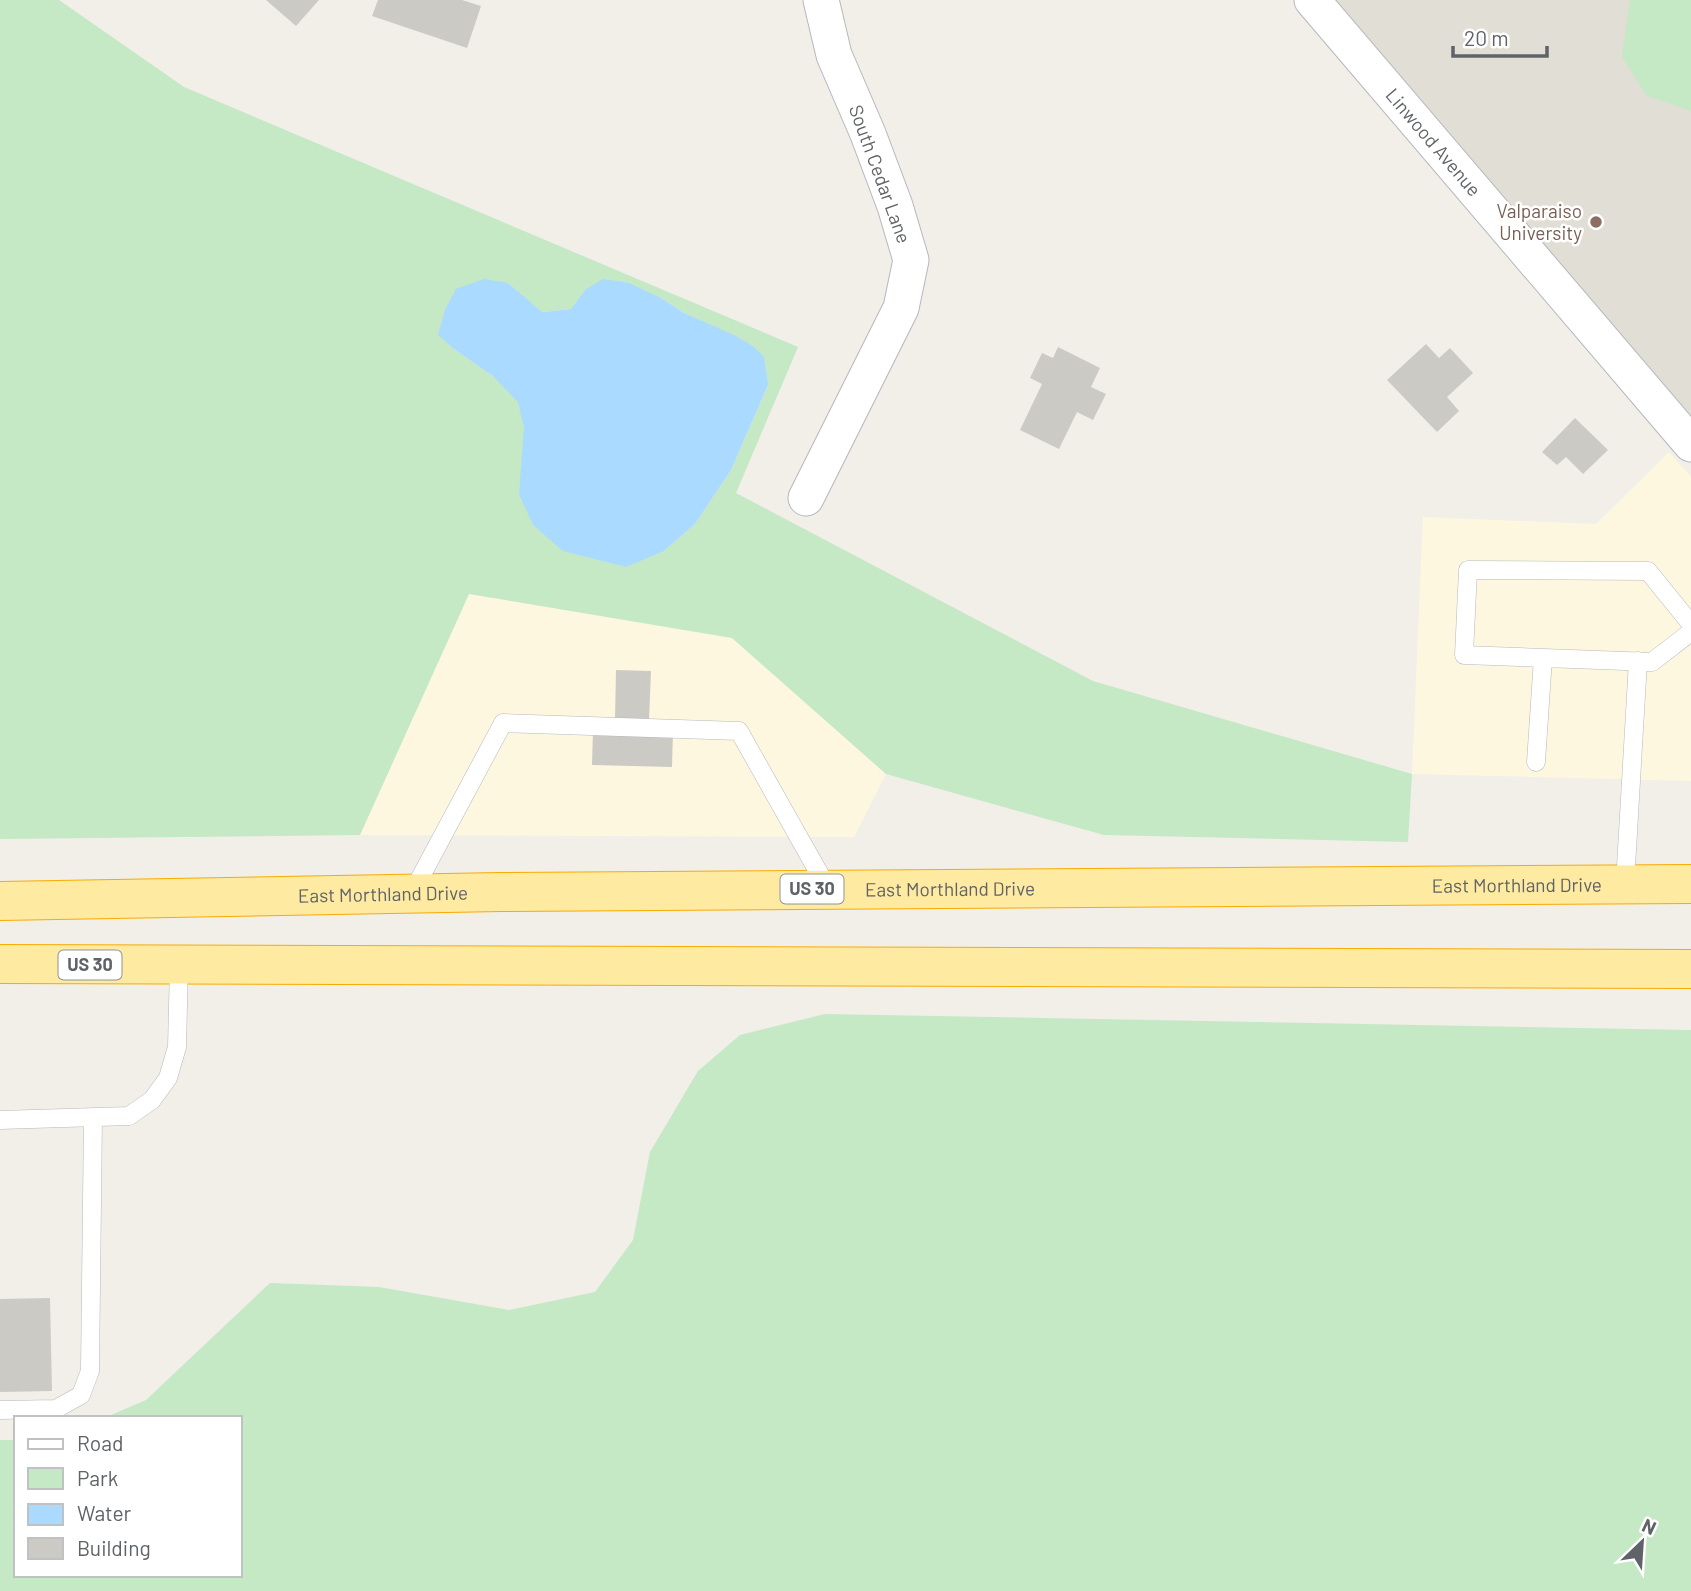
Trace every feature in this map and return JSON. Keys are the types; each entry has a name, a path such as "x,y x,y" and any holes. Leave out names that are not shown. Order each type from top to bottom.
{"highway":[{"name":"East Morthland Drive","path":"0,901 412,893 1691,884"},
{"name":"US 30","path":"0,964 1691,969"}],"street":[{"name":"South Cedar Lane","path":"806,498 901,308 911,260 886,182 834,55 821,0"},
{"name":"Linwood Avenue","path":"1312,0 1691,444"}],"lane":[{"path":"1691,624 1648,571 1468,570 1464,654 1652,662 1691,632"},
{"path":"1536,762 1543,658"},
{"path":"1625,884 1639,661"},
{"path":"412,893 503,723 739,731 828,889"},
{"path":"0,1119 129,1116 152,1100 169,1078 177,1047 179,965"},
{"path":"0,1410 56,1409 81,1395 90,1371 93,1117"}],"shaded area":[{"name":"Valparaiso University","path":"1312,0 1691,0 1691,444"},
{"path":"1669,452 1691,477 1691,781 1412,774 1423,517 1596,524"},
{"path":"469,594 732,638 886,774 854,837 360,835"}],"green space":[{"path":"0,0 59,0 184,87 798,347 736,493 1093,681 1412,774 1408,842 1104,835 886,774 732,638 469,594 360,835 0,839","holes":["508,283 541,312 571,309 585,290 661,298 684,313 753,346 768,385 731,470 695,524 664,551 519,494 524,422 518,401 498,380 454,349"]},
{"path":"1630,0 1691,0 1691,111 1647,96 1622,57"},
{"path":"825,1014 1691,1030 1691,1591 0,1591 0,1440 14,1440 14,1577 242,1577 242,1416 109,1416 146,1400 270,1283 379,1287 509,1310 595,1292 633,1240 650,1152 698,1071 740,1035"}],"water":[{"path":"484,279 508,283 542,312 571,309 585,290 603,279 629,283 661,298 684,313 736,336 753,346 764,357 768,385 731,470 695,524 664,551 626,567 563,551 533,525 519,494 524,427 518,402 493,376 438,335 445,310 456,289"}],"building":[{"path":"266,0 319,0 296,26"},
{"path":"378,0 462,0 481,6 467,48 372,16"},
{"path":"1426,344 1439,358 1450,348 1473,373 1447,397 1459,411 1437,432 1387,380"},
{"path":"1058,347 1100,368 1091,387 1106,394 1093,420 1077,412 1059,449 1020,430 1042,384 1030,378 1042,353 1053,358"},
{"path":"1575,418 1608,450 1583,474 1566,457 1557,465 1542,452"},
{"path":"616,670 651,671 649,720 615,719"},
{"path":"593,729 673,731 672,767 592,765"},
{"path":"50,1298 52,1391 0,1392 0,1299"}],"place":[{"name":"Valparaiso University","path":"1596,222"}]}
